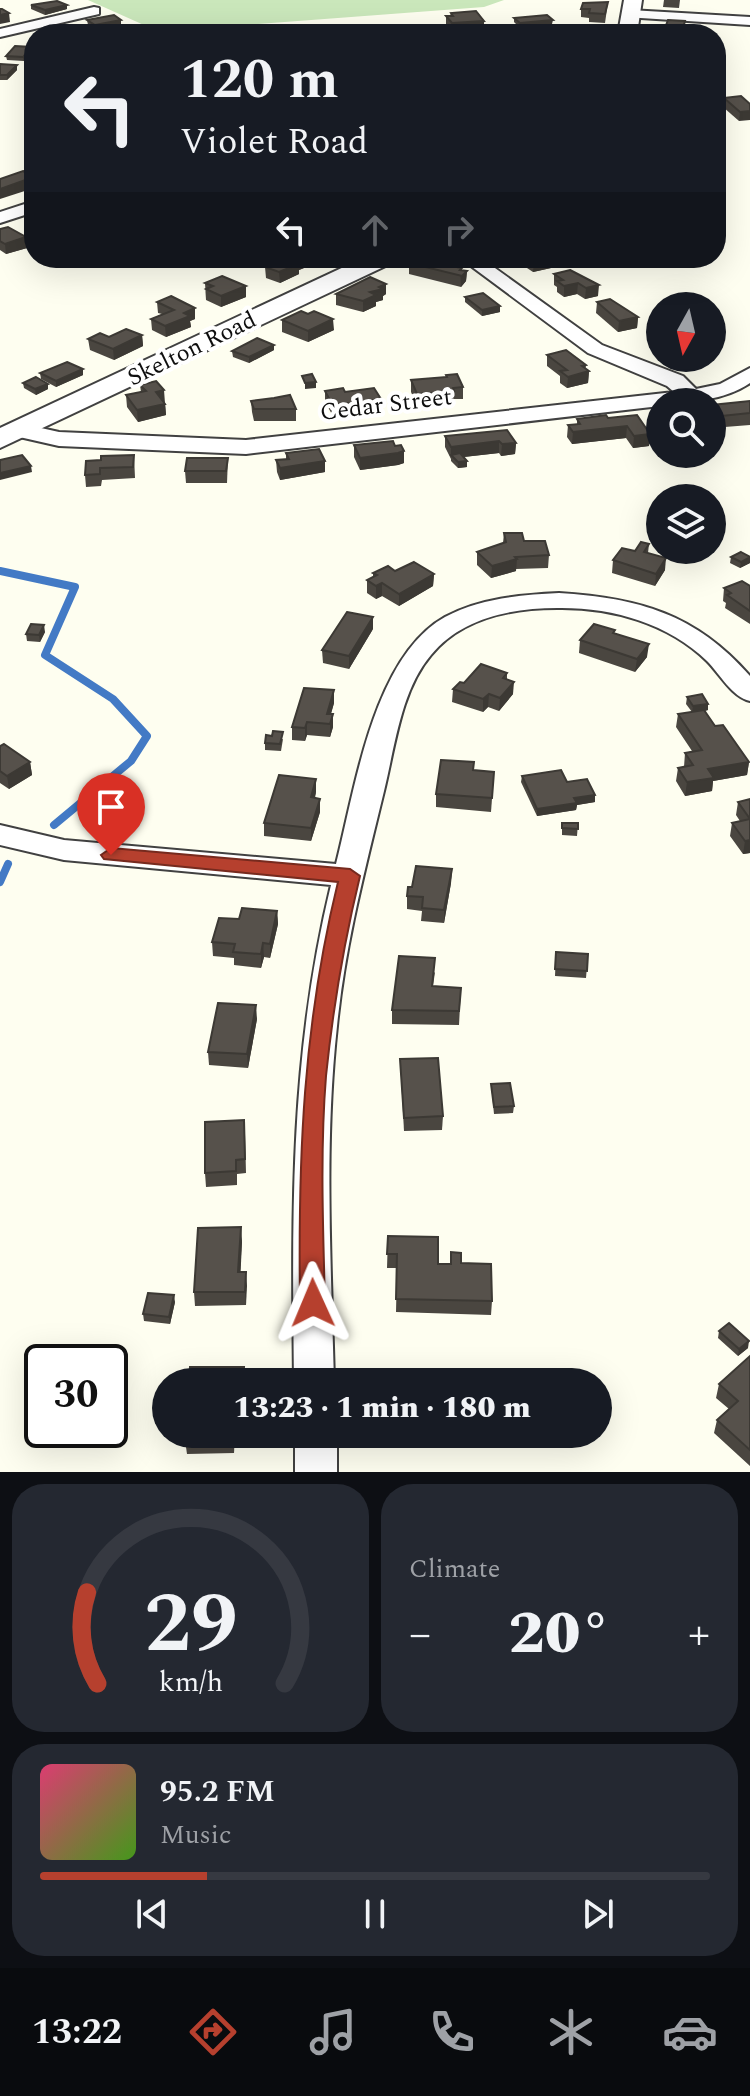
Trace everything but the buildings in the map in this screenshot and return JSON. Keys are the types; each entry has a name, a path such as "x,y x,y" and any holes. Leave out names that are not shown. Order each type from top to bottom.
{"street":[{"path":"38,24 94,11"},
{"path":"630,20 750,21"},
{"path":"0,33 24,27"},
{"path":"0,218 24,210"},
{"name":"Skelton Road","path":"12,435 362,268"},
{"path":"483,268 595,349 675,381 683,388"},
{"name":"Cedar Street","path":"726,389 750,374"},
{"name":"Cedar Street","path":"12,435 246,447 646,401"},
{"path":"314,1368 310,1190 315,1078 330,957 385,729 400,683 429,641 469,617 503,606 542,601 586,602 629,610 692,636 714,652 750,693"},
{"path":"0,835 64,850 350,876"},
{"path":"316,1448 316,1472"}],"green space":[{"path":"88,0 504,0 484,7 258,24 142,24"}],"waterway":[{"path":"0,571 75,587 45,655 113,699 147,736 131,761 54,825"},
{"path":"0,882 8,864"}],"route":[{"path":"111,855 350,876 330,957 315,1078 310,1190 313,1303"}]}
